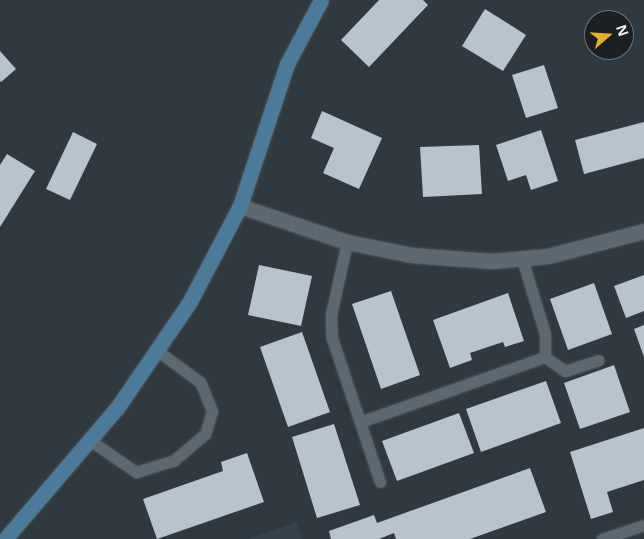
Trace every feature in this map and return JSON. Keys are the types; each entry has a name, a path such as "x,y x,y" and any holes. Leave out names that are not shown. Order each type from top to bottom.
{"street":[{"path":"5,539 91,441 159,352 240,206 288,64 321,0"},
{"path":"240,206 347,242 410,255 522,259 644,231"}],"lane":[{"path":"347,242 331,315 332,338 380,482"},
{"path":"522,259 545,334 545,357"},
{"path":"91,441 136,472 173,461 205,434 212,411 200,382 159,352"},
{"path":"360,422 545,357"},
{"path":"545,357 565,372 598,360"},
{"path":"602,539 644,525"}],"shaded area":[{"path":"296,522 302,539 248,539"}],"building":[{"path":"379,0 423,0 428,5 369,67 341,40"},
{"path":"485,9 526,35 503,71 462,46"},
{"path":"0,51 16,69 1,82 0,81"},
{"path":"544,65 558,108 526,118 512,75"},
{"path":"322,111 382,138 359,189 323,173 334,148 311,138"},
{"path":"644,122 644,158 584,174 575,140"},
{"path":"541,130 558,181 531,190 526,175 508,181 496,145"},
{"path":"73,132 97,144 70,200 46,189"},
{"path":"479,145 482,194 423,197 420,147"},
{"path":"7,154 35,171 0,227 0,165"},
{"path":"259,265 312,276 301,326 248,315"},
{"path":"644,275 644,311 626,318 614,286"},
{"path":"594,283 612,334 568,350 550,299"},
{"path":"391,291 420,375 381,389 352,304"},
{"path":"508,293 524,341 505,347 503,342 470,353 472,360 450,368 433,320"},
{"path":"644,325 644,357 634,329"},
{"path":"302,332 330,412 288,427 260,347"},
{"path":"614,365 630,412 580,429 564,383"},
{"path":"546,381 561,423 481,452 466,409"},
{"path":"459,413 474,453 397,481 382,441"},
{"path":"334,424 360,505 317,518 292,437"},
{"path":"644,428 644,480 607,492 613,512 591,519 570,452"},
{"path":"247,453 264,502 157,539 143,499 223,471 221,462"},
{"path":"530,468 546,512 470,539 396,539 394,533 379,539 331,539 329,531 374,515 377,523"}]}
